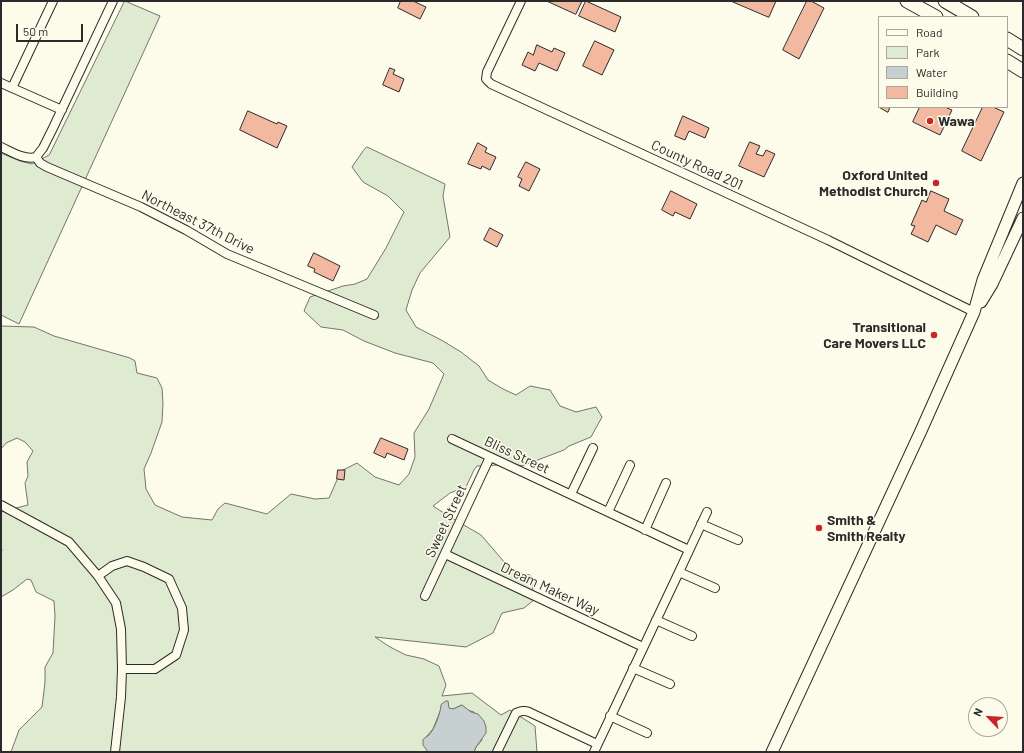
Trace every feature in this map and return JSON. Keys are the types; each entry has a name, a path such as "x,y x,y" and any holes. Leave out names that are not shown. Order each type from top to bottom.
{"main road":[{"path":"908,1 934,16"},
{"path":"946,1 970,16"},
{"path":"1008,40 1023,49"},
{"path":"1008,62 1023,71"}],"street":[{"path":"12,88 52,1"},
{"path":"1,146 27,158 36,157 40,154 113,1"},
{"name":"County Road 201","path":"521,1 486,72 486,78 491,84 828,240 974,312"},
{"path":"1,83 62,110"},
{"name":"Northeast 37th Drive","path":"36,157 40,163 46,167 141,207 186,230 227,254 374,315"},
{"path":"772,752 920,433 974,312 984,280 1023,183"},
{"path":"974,312 992,284 1023,218"},
{"name":"Bliss Street","path":"452,439 689,550"},
{"path":"571,494 593,448"},
{"name":"Sweet Street","path":"425,596 490,457"},
{"path":"608,512 630,465"},
{"path":"645,530 666,483"},
{"path":"1,505 69,542 98,576 116,603 121,629 122,669 121,697 115,752"},
{"path":"497,752 513,718 516,713 520,711 529,712 595,748 707,512"},
{"path":"701,524 738,540"},
{"name":"Dream Maker Way","path":"445,554 643,647"},
{"path":"98,576 112,566 127,561 144,567 168,579 182,608 184,630 176,655 155,669 122,669"},
{"path":"679,572 715,588"},
{"path":"656,620 692,636"},
{"path":"634,668 670,684"},
{"path":"610,716 647,733"}],"green space":[{"path":"125,1 160,16 19,324 1,315 1,153 32,164 49,155"},
{"path":"367,147 445,184 443,196 450,237 420,273 412,290 406,310 416,327 461,352 479,366 488,380 503,389 516,395 530,386 550,390 560,406 576,412 596,407 602,417 591,437 569,446 564,450 522,466 505,462 500,465 477,466 466,487 450,493 433,506 481,535 512,571 530,575 535,599 524,608 502,613 493,633 466,647 375,637 406,655 424,659 439,666 446,685 442,696 472,693 501,715 510,710 535,726 537,752 474,752 482,740 474,712 467,710 462,705 453,709 441,709 433,729 426,737 428,752 11,752 19,730 42,707 45,667 53,653 55,616 54,601 36,592 31,580 27,579 1,597 1,512 28,505 25,483 28,476 27,462 33,451 25,442 17,438 6,443 1,449 1,326 34,327 54,336 130,358 135,361 137,373 157,378 162,388 162,422 144,469 146,489 155,505 182,517 212,520 218,509 225,503 267,514 291,494 315,499 329,498 341,471 357,463 375,477 399,485 409,474 415,457 414,433 429,409 444,374 433,363 395,353 364,341 343,330 321,327 304,311 310,297 367,279 386,248 404,212 388,196 363,182 352,167"}],"water":[{"path":"448,701 449,708 453,709 462,705 471,712 478,714 484,721 486,733 474,752 428,752 423,745 423,739 430,734 435,726 441,705"}],"building":[{"path":"401,1 413,1 426,7 420,19 398,8"},
{"path":"547,1 582,1 576,14"},
{"path":"586,1 621,17 615,32 579,16"},
{"path":"731,1 776,1 769,17"},
{"path":"807,1 811,1 824,8 799,59 783,50"},
{"path":"595,41 614,50 602,75 583,66"},
{"path":"537,45 552,52 554,48 565,53 557,71 539,63 535,71 522,65 528,52 533,55"},
{"path":"390,68 395,70 393,74 404,79 399,92 383,85"},
{"path":"881,108 890,108 888,112"},
{"name":"Wawa","path":"920,108 947,108 952,110 940,135 913,122"},
{"name":"Wawa","path":"983,108 995,108 1004,112 981,161 962,151"},
{"path":"248,111 277,124 278,122 287,126 277,148 240,130"},
{"path":"683,116 709,128 705,138 689,131 685,140 675,136"},
{"path":"750,142 760,146 756,154 763,156 766,150 775,154 764,177 739,166"},
{"path":"478,143 487,148 485,152 496,157 490,170 482,166 481,169 468,164"},
{"path":"526,162 540,169 529,191 519,186 522,179 518,177"},
{"path":"671,191 697,204 690,219 675,212 673,216 662,210"},
{"path":"931,191 949,199 944,211 963,220 956,235 936,225 928,242 911,234 915,226 911,225 922,200 926,202"},
{"path":"490,228 503,235 497,247 484,240"},
{"path":"314,253 340,266 333,281 314,272 315,269 308,266"},
{"path":"381,438 408,449 404,460 387,453 385,458 374,453"},
{"path":"338,470 345,470 344,480 337,479"}],"place":[{"name":"Wawa","path":"930,121"},
{"name":"Oxford United Methodist Church","path":"936,183"},
{"name":"Transitional Care Movers LLC","path":"934,335"},
{"name":"Smith & Smith Realty","path":"819,528"}]}
